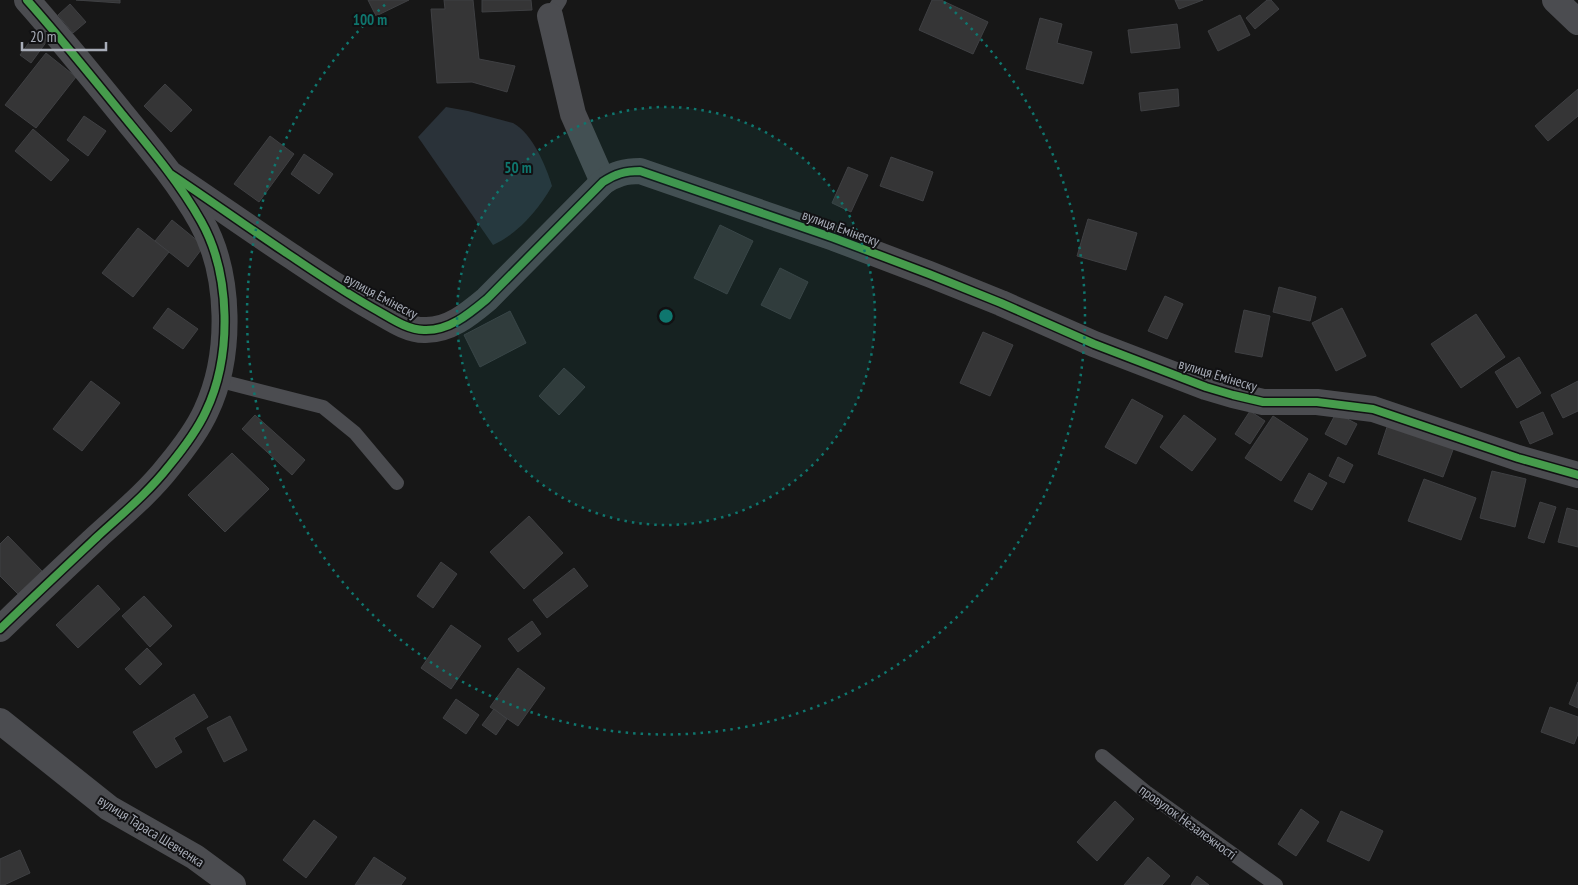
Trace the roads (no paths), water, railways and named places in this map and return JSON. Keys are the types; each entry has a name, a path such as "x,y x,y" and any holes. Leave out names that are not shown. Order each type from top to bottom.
{"street":[{"path":"0,629 142,496 169,468 189,440 206,411 217,380 224,338 224,299 221,275 215,252 202,222 172,175 51,27 26,0"},
{"path":"1555,0 1578,22"},
{"path":"552,5 573,114 603,182"},
{"name":"вулиця Емінеску","path":"172,175 362,302 396,321 422,330 441,328 460,320 487,299 603,182 620,173 640,171 825,235 929,274 1094,344 1206,387 1263,402 1316,402 1373,409 1518,458 1578,475"},
{"name":"вулиця Тараса Шевченка","path":"0,721 110,808 195,857 233,885"}],"lane":[{"path":"217,380 323,407 355,433 397,483"},
{"name":"провулок Незалежності","path":"1102,756 1146,792 1276,885"}]}
